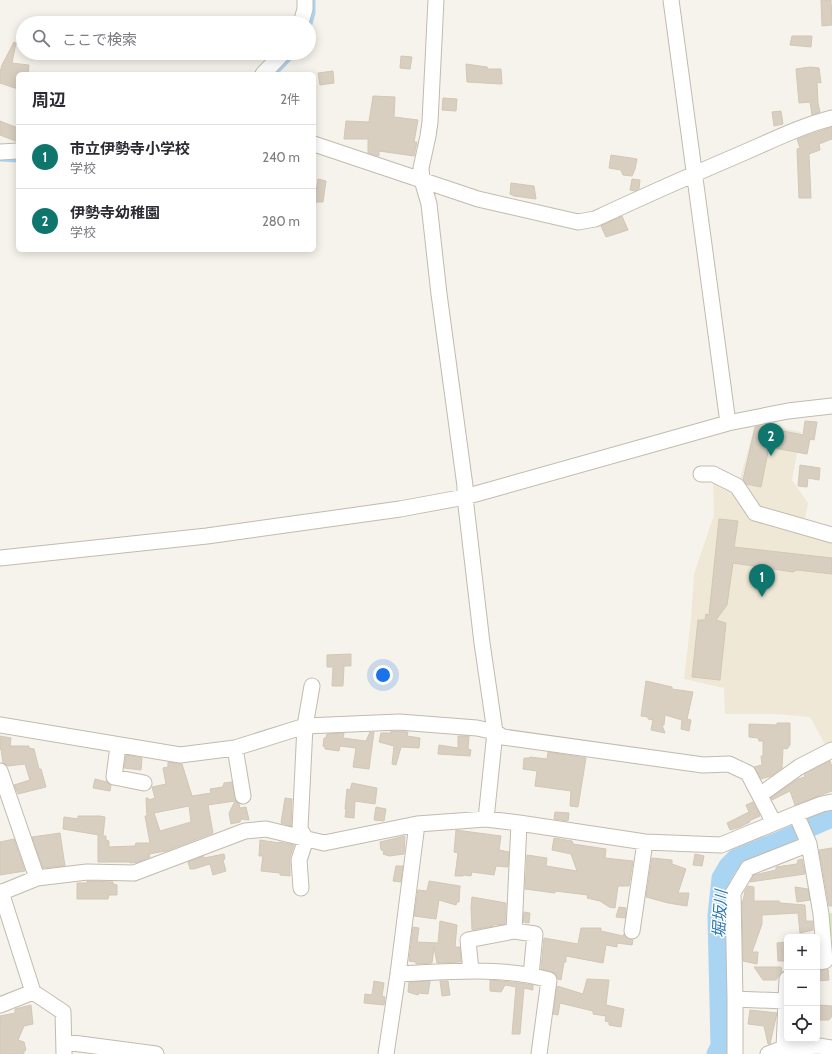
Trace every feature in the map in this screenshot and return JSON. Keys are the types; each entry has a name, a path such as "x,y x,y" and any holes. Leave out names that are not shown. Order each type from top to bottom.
{"street":[{"path":"304,16 305,0"},
{"path":"436,0 430,122 421,168 422,180 429,204 439,294 466,486 465,497 494,732 486,819"},
{"path":"671,0 728,423"},
{"path":"265,72 276,60"},
{"path":"316,145 478,199 578,222 595,219 694,174 812,124 832,118"},
{"path":"0,152 16,151"},
{"path":"0,558 215,535 400,509 465,497 728,423 788,411 832,406"},
{"path":"701,474 713,474 737,486 755,513 832,534"},
{"path":"301,888 299,860 306,839 300,829 305,726 312,686"},
{"path":"0,725 118,746 180,755 235,748 305,726 399,722 477,728 494,732 503,737 703,765 730,764 748,773 774,823"},
{"path":"118,746 114,777 144,783"},
{"path":"235,748 243,796"},
{"path":"760,795 799,767 832,750"},
{"path":"0,771 37,878"},
{"path":"156,1054 64,1048 63,1012 33,992 1,893 37,878 87,872 134,873 245,831 266,829 324,843 417,824 486,819 519,822 645,842 721,845 774,823 798,816 822,804 832,802"},
{"path":"798,816 808,842 827,913 825,961"},
{"path":"514,931 519,822"},
{"path":"386,1054 398,974 417,824"},
{"path":"632,931 645,842"},
{"path":"735,1054 733,893 748,868 808,842"},
{"path":"471,971 468,940 514,931 535,934 531,975"},
{"path":"398,974 471,971 531,975 549,980 539,1054"},
{"path":"0,1005 33,992"},
{"path":"735,999 784,1001"},
{"path":"784,1048 785,1006"},
{"path":"768,1054 784,1048 819,1046 832,1048"}],"shaded area":[{"path":"756,422 801,432 792,480 808,503 804,524 758,511 739,482"},
{"path":"713,480 736,492 747,511 760,523 832,541 832,746 827,748 810,717 775,714 725,714 724,688 684,679 691,619 694,574 714,515"}],"green space":[{"path":"832,913 832,937 823,936 821,914"}],"building":[{"path":"821,0 831,0 832,25 822,26"},
{"path":"792,36 812,36 811,47 790,45"},
{"path":"14,42 16,43 12,63 29,65 28,72 16,72 16,88 0,83 0,72"},
{"path":"401,56 412,57 410,69 400,68"},
{"path":"466,64 487,67 488,69 501,69 502,84 467,82"},
{"path":"810,67 819,68 821,83 817,82 820,112 812,115 810,102 799,103 796,69"},
{"path":"333,71 334,83 320,85 318,73"},
{"path":"373,96 395,97 394,117 418,120 414,142 417,142 414,156 379,151 378,156 368,153 368,139 344,139 346,121 369,122"},
{"path":"443,98 457,99 456,111 442,110"},
{"path":"781,111 783,124 774,126 772,112"},
{"path":"0,121 16,127 16,141 0,135"},
{"path":"832,127 832,139 819,144 820,150 809,154 811,198 799,198 797,149 800,148 797,139"},
{"path":"611,155 637,159 632,176 623,175 621,170 609,168"},
{"path":"318,179 326,181 323,202 316,202"},
{"path":"632,179 640,180 639,189 635,191 630,190"},
{"path":"511,183 534,186 536,199 514,196 510,194"},
{"path":"622,216 628,230 606,237 601,226"},
{"path":"805,421 817,422 814,440 810,439 807,454 769,447 761,487 746,484 743,480 755,427 759,426 803,435"},
{"path":"800,465 820,468 819,480 808,478 807,487 798,486"},
{"path":"719,519 738,521 734,547 832,558 832,574 797,570 793,572 733,563 727,605 716,620 726,623 720,680 692,677 698,620 705,620 706,614 709,615"},
{"path":"351,654 351,666 344,666 343,686 332,686 333,667 327,667 327,655"},
{"path":"646,681 672,687 672,689 693,692 687,719 691,720 689,731 681,729 682,720 665,715 664,725 662,725 665,733 651,730 653,720 648,719 648,717 641,716"},
{"path":"777,723 790,723 790,745 787,749 783,748 782,768 771,776 761,779 754,767 762,765 761,756 763,756 763,741 759,741 758,738 749,737 749,724 777,725"},
{"path":"391,731 408,732 407,736 420,738 419,748 401,747 396,765 392,764 394,746 379,742 381,733 391,733"},
{"path":"370,732 374,732 369,769 353,767 356,748 340,746 339,751 325,749 323,746 324,738 326,738 327,734 344,733 343,738 366,741"},
{"path":"0,736 11,738 10,746 29,746 29,748 34,749 39,769 41,769 46,787 18,794 14,785 30,780 25,764 8,766 3,763 0,749"},
{"path":"458,736 469,736 468,749 471,750 470,756 438,754 439,745 458,748"},
{"path":"548,752 586,758 578,807 570,806 571,791 535,786 537,771 523,769 524,758 530,757 547,759"},
{"path":"126,755 142,758 141,770 124,768"},
{"path":"830,761 832,767 832,791 795,805 790,791 772,800 771,798 798,779 805,777 804,774"},
{"path":"168,762 182,764 192,796 211,793 210,789 223,787 224,783 232,782 236,801 240,808 246,807 249,820 241,819 240,822 231,824 229,813 235,801 208,805 213,833 166,851 149,854 150,857 138,862 130,863 98,862 99,835 63,829 64,817 78,819 78,816 100,816 105,817 103,836 106,836 106,840 109,841 109,847 135,846 136,843 150,843 145,816 147,816 146,798 149,800 155,798 152,787 166,784 163,768 168,767","holes":["189,806 191,822 160,831 154,813"]},
{"path":"95,779 107,782 111,785 110,791 93,788"},
{"path":"352,783 377,788 375,804 355,801 354,818 345,817 347,789 350,790"},
{"path":"285,798 292,799 291,826 281,823"},
{"path":"753,802 760,816 740,827 730,830 727,823 749,812 746,805"},
{"path":"376,807 386,809 384,821 374,820"},
{"path":"555,812 569,813 568,821 554,819"},
{"path":"456,830 501,836 499,850 509,852 508,867 496,866 494,875 472,872 471,876 455,876 458,853 454,852"},
{"path":"60,833 65,866 43,868 32,837"},
{"path":"405,836 404,854 389,856 383,854 384,851 381,850 380,842"},
{"path":"554,838 572,841 573,844 606,849 605,858 633,861 629,886 618,886 615,908 609,907 600,901 587,898 588,895 525,889 527,855 547,858 546,866 577,871 571,854 552,850"},
{"path":"14,839 25,871 0,875 0,842"},
{"path":"260,840 294,845 290,857 290,876 280,875 280,873 261,871 263,856 259,856"},
{"path":"832,848 832,906 829,906 819,850"},
{"path":"224,854 225,859 223,860 226,871 213,875 210,864 190,869 188,862 203,856 204,858"},
{"path":"695,854 704,856 702,866 693,865"},
{"path":"652,858 672,860 672,864 686,869 678,893 689,893 687,906 646,897"},
{"path":"802,859 805,874 750,882 754,875 776,870 776,867 797,864 798,860"},
{"path":"396,866 403,866 401,882 393,881"},
{"path":"87,881 113,882 113,884 117,885 117,895 109,895 108,899 77,899 77,883 87,883"},
{"path":"429,881 460,886 459,902 457,902 456,905 439,900 436,919 414,916 418,890 427,891"},
{"path":"748,886 754,887 754,901 779,901 780,903 805,905 806,921 813,921 813,930 800,933 798,913 762,915 762,924 752,952 758,952 757,964 743,961 742,901"},
{"path":"795,887 808,889 810,900 797,902"},
{"path":"472,897 506,903 505,924 472,930"},
{"path":"619,907 626,908 625,918 616,917"},
{"path":"524,912 530,913 529,923 523,922"},
{"path":"440,921 457,925 455,947 460,947 461,962 437,963 434,947 432,963 416,964 416,962 409,961 413,927 419,928 417,942 438,943"},
{"path":"581,928 601,928 601,931 623,936 624,934 627,938 633,940 632,945 617,943 617,947 606,945 603,963 566,956 566,962 564,962 561,980 558,979 555,973 541,969 544,938 578,944"},
{"path":"784,942 784,961 778,961 777,943"},
{"path":"754,967 781,967 782,972 776,980 763,980"},
{"path":"828,969 829,980 820,981 820,970"},
{"path":"587,979 609,980 606,1005 624,1009 621,1027 609,1025 609,1022 605,1021 606,1016 593,1014 593,1011 560,1003 558,1015 553,1014 557,986 583,994"},
{"path":"490,980 533,985 533,990 524,988 520,1034 512,1034 516,987 505,985 501,992 490,991"},
{"path":"374,981 384,983 382,996 385,997 384,1005 364,1003 365,994 372,995"},
{"path":"430,981 428,994 419,993 418,995 408,992 409,982"},
{"path":"440,981 448,981 450,995 442,996"},
{"path":"31,1005 33,1024 24,1026 18,1040 24,1042 26,1050 24,1051 24,1054 0,1054 0,1016 15,1013 15,1009"},
{"path":"820,1005 832,1006 832,1016 829,1020 820,1020"},
{"path":"750,1010 777,1013 770,1044 768,1044 764,1026 748,1024"}],"waterway":[{"path":"313,16 314,0"},
{"path":"278,72 289,60"},
{"path":"0,160 16,161"},
{"name":"堀坂川","path":"716,1054 720,1046 717,916 721,878 728,866 736,858 832,818"}],"place":[{"name":"伊勢寺幼稚園","path":"771,456"},
{"name":"市立伊勢寺小学校","path":"762,597"}]}
